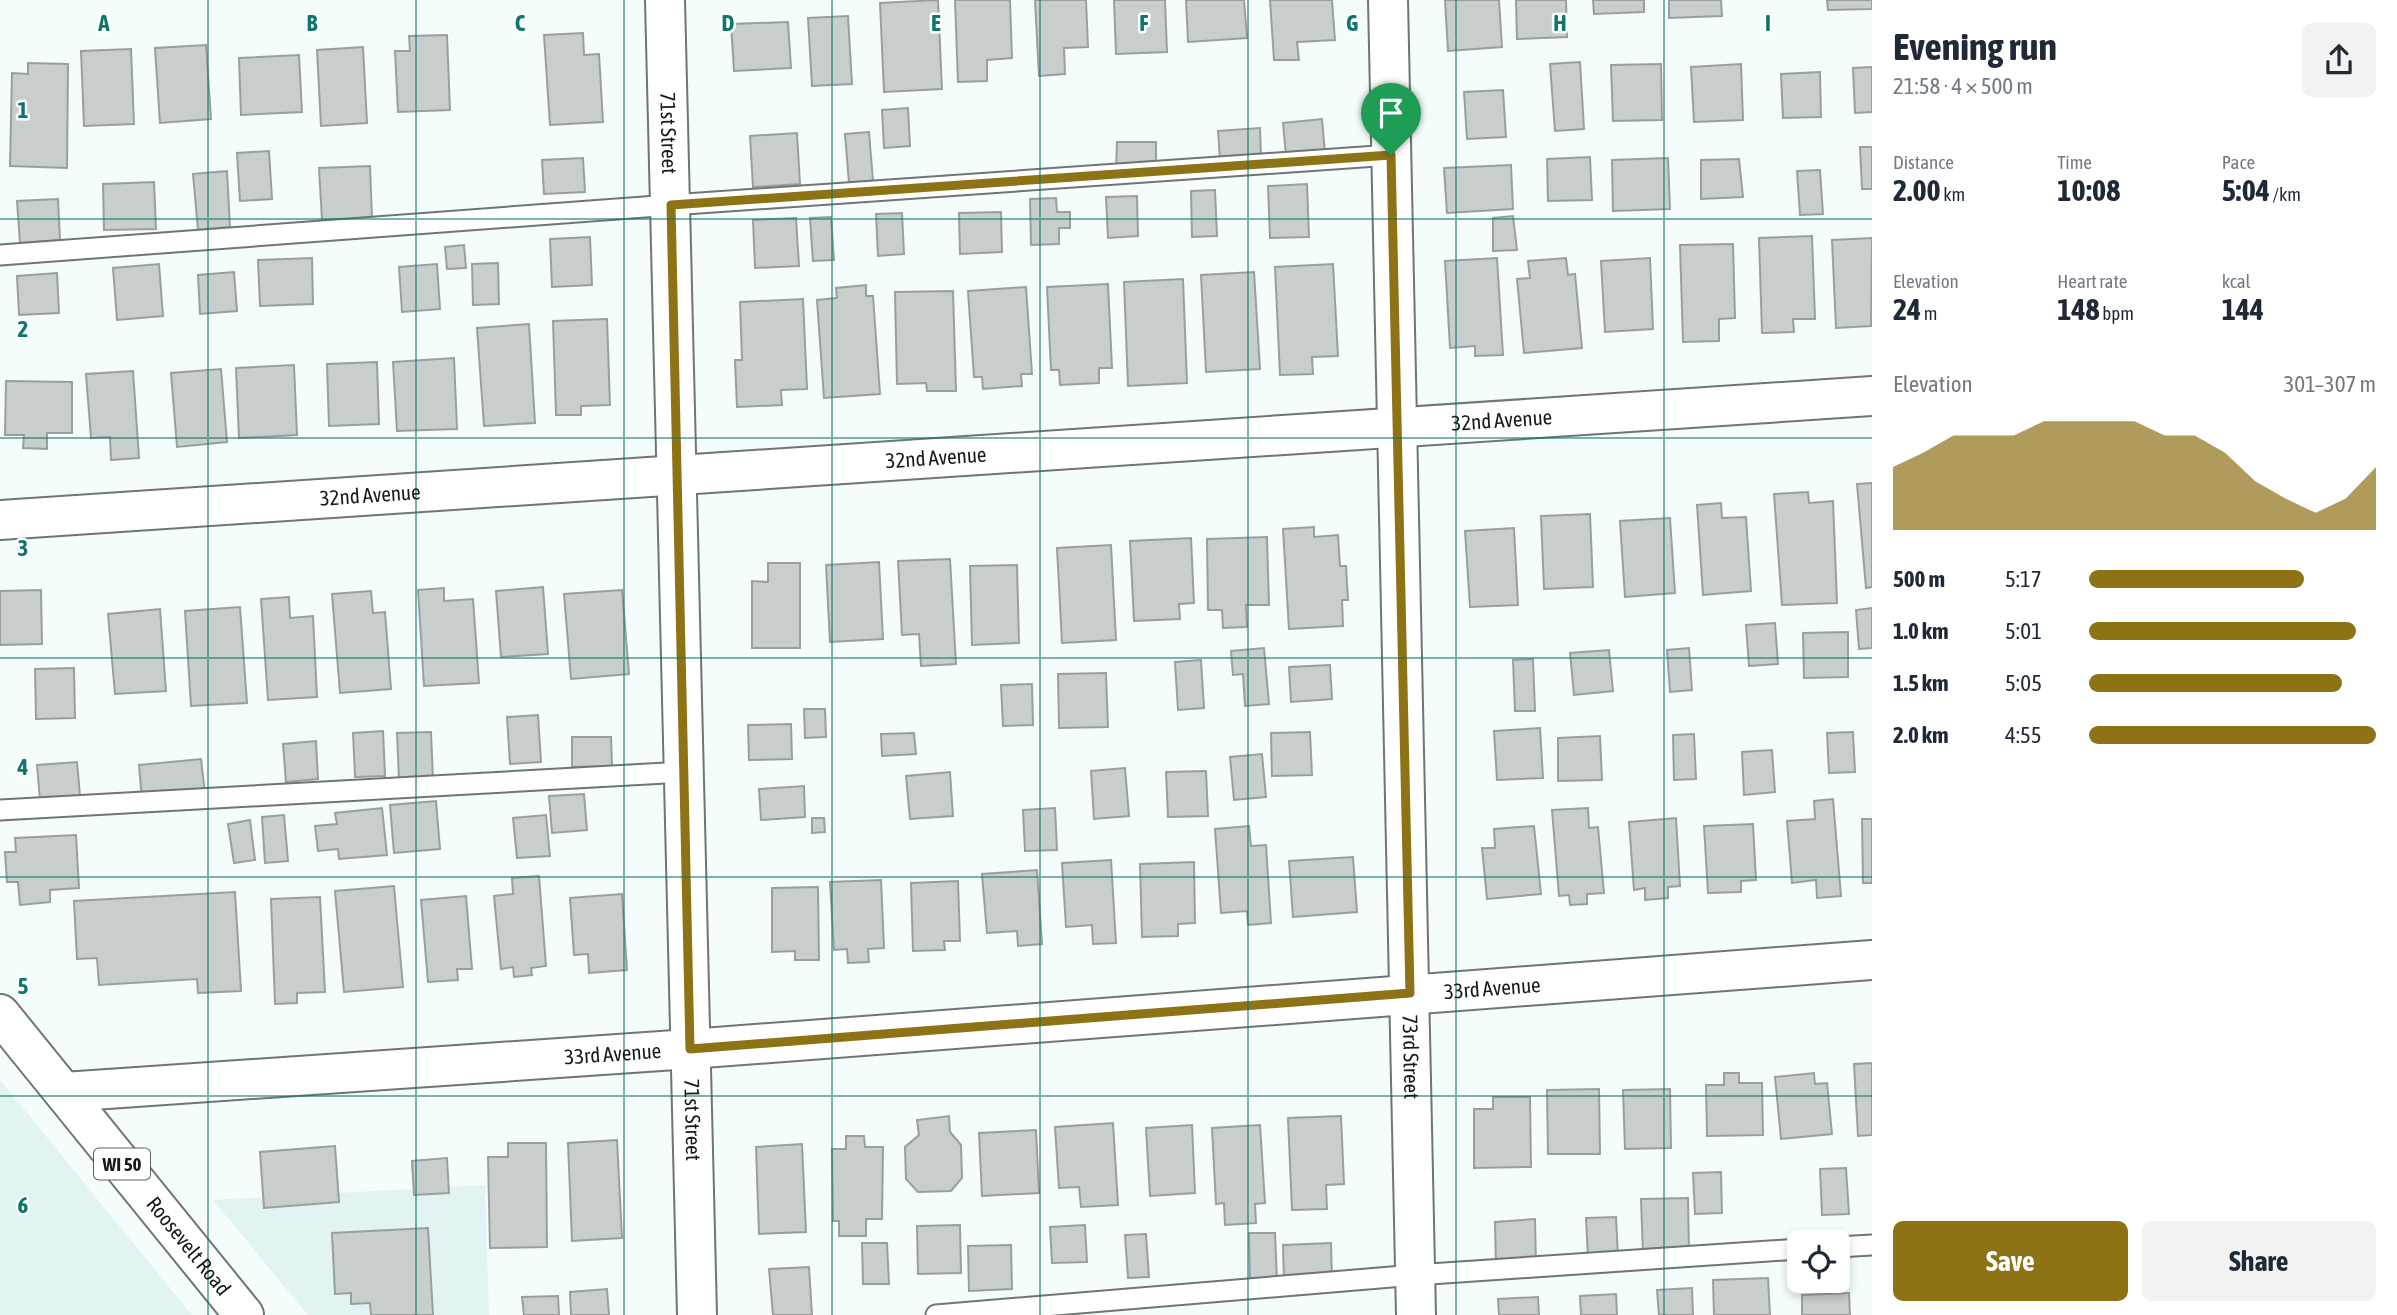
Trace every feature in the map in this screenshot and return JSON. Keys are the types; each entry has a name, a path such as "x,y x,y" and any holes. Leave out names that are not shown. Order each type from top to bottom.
{"street":[{"name":"71st Street","path":"665,0 697,1315"},
{"name":"73rd Street","path":"1388,0 1416,1315"},
{"name":"32nd Avenue","path":"0,520 1872,396"},
{"name":"33rd Avenue","path":"64,1092 690,1049 1872,960"},
{"name":"Roosevelt Road","path":"0,1014 244,1315"}],"lane":[{"path":"0,255 1391,155"},
{"path":"0,810 684,772"},
{"path":"1850,1246 1872,1244"},
{"path":"936,1315 1415,1275 1787,1250"}],"shaded area":[{"path":"0,1080 192,1315 0,1315"},
{"path":"485,1185 489,1315 308,1315 213,1200"}],"building":[{"path":"938,0 942,89 884,92 880,3"},
{"path":"955,0 1010,0 1012,58 987,60 987,81 958,82"},
{"path":"1035,0 1086,0 1088,47 1064,48 1065,74 1039,76"},
{"path":"1114,0 1165,0 1167,52 1116,54"},
{"path":"1186,0 1244,0 1247,38 1188,42"},
{"path":"1270,0 1332,0 1335,40 1297,42 1299,60 1274,60"},
{"path":"1445,0 1499,0 1502,47 1448,51"},
{"path":"1516,0 1566,0 1567,37 1517,39"},
{"path":"1593,0 1644,0 1644,12 1594,14"},
{"path":"1669,0 1721,0 1722,16 1669,18"},
{"path":"1827,0 1872,0 1872,9 1828,10"},
{"path":"848,16 852,84 812,86 808,18"},
{"path":"788,22 791,68 734,71 731,24"},
{"path":"583,33 584,55 599,54 603,122 550,125 544,35"},
{"path":"447,35 450,110 398,112 395,51 410,51 409,36"},
{"path":"206,45 211,119 160,123 155,48"},
{"path":"363,47 367,123 321,126 317,50"},
{"path":"131,49 134,124 84,126 81,51"},
{"path":"299,55 302,112 241,115 239,58"},
{"path":"1580,62 1584,129 1555,131 1550,64"},
{"path":"28,63 68,64 67,168 10,166 12,73 28,74"},
{"path":"1661,64 1662,120 1613,121 1611,65"},
{"path":"1741,64 1743,120 1694,122 1691,67"},
{"path":"1872,67 1872,112 1855,113 1853,68"},
{"path":"1820,72 1821,117 1783,118 1781,74"},
{"path":"1503,90 1506,137 1467,139 1464,92"},
{"path":"908,108 910,146 884,148 882,110"},
{"path":"1322,119 1325,153 1286,156 1283,123"},
{"path":"1260,128 1261,157 1220,160 1218,131"},
{"path":"869,132 873,181 849,183 845,134"},
{"path":"797,133 800,184 753,187 750,136"},
{"path":"1117,142 1156,142 1156,168 1116,168"},
{"path":"1860,147 1872,147 1872,189 1862,189"},
{"path":"269,151 272,199 240,201 237,153"},
{"path":"1590,157 1592,200 1548,201 1547,159"},
{"path":"583,158 585,192 544,194 542,160"},
{"path":"1668,158 1670,209 1613,211 1612,160"},
{"path":"1739,159 1743,197 1701,199 1701,160"},
{"path":"1511,165 1513,209 1447,213 1444,168"},
{"path":"370,166 372,218 322,220 319,168"},
{"path":"1820,170 1823,214 1800,215 1797,171"},
{"path":"227,171 230,227 198,230 193,174"},
{"path":"154,182 156,229 104,230 103,184"},
{"path":"1307,184 1309,237 1270,238 1268,186"},
{"path":"1215,190 1217,236 1192,237 1191,191"},
{"path":"1137,196 1138,236 1108,238 1106,197"},
{"path":"1056,198 1057,212 1070,212 1070,228 1059,228 1059,244 1031,245 1030,199"},
{"path":"58,199 60,240 20,243 17,201"},
{"path":"1001,212 1002,252 960,254 959,213"},
{"path":"902,213 904,254 878,256 876,214"},
{"path":"1513,216 1517,250 1493,251 1493,218"},
{"path":"831,217 834,260 813,261 810,218"},
{"path":"796,218 799,266 755,268 753,220"},
{"path":"1812,236 1815,319 1793,319 1794,332 1762,333 1759,238"},
{"path":"590,237 592,285 552,287 550,239"},
{"path":"1872,238 1871,326 1836,328 1832,240"},
{"path":"1733,244 1735,318 1719,319 1719,341 1683,342 1680,245"},
{"path":"464,245 466,268 447,269 445,247"},
{"path":"312,258 313,304 260,306 258,260"},
{"path":"1497,258 1503,355 1475,356 1475,346 1450,348 1445,261"},
{"path":"1566,258 1568,275 1575,274 1582,348 1524,353 1517,279 1530,278 1528,261"},
{"path":"1650,258 1653,329 1605,332 1601,261"},
{"path":"498,263 499,304 473,305 472,264"},
{"path":"159,264 163,316 117,320 113,268"},
{"path":"437,264 440,309 402,312 399,267"},
{"path":"1333,264 1338,356 1312,357 1313,374 1280,375 1275,267"},
{"path":"234,272 237,311 200,314 198,275"},
{"path":"1254,272 1260,369 1206,372 1201,275"},
{"path":"57,273 59,313 19,315 17,276"},
{"path":"1183,279 1187,383 1128,386 1124,282"},
{"path":"1108,284 1112,368 1099,368 1099,383 1060,385 1059,370 1051,370 1047,287"},
{"path":"866,285 866,296 873,296 880,394 824,398 817,300 837,298 836,288"},
{"path":"1026,287 1032,374 1021,374 1022,386 983,389 982,377 974,377 968,291"},
{"path":"953,291 956,391 927,391 926,383 897,384 895,292"},
{"path":"803,299 807,389 781,390 782,405 737,407 735,360 742,360 740,302"},
{"path":"607,319 610,405 581,406 581,415 556,415 553,321"},
{"path":"529,324 535,423 484,426 477,328"},
{"path":"454,358 457,429 397,431 393,362"},
{"path":"377,362 379,424 329,426 327,364"},
{"path":"294,365 297,435 239,438 236,368"},
{"path":"221,369 227,442 177,447 171,373"},
{"path":"133,371 139,458 111,460 110,437 91,438 86,374"},
{"path":"6,381 72,382 72,433 47,433 47,449 23,448 24,435 5,435"},
{"path":"1872,483 1872,587 1866,588 1857,484"},
{"path":"1808,492 1809,503 1833,501 1837,603 1782,605 1774,494"},
{"path":"1721,503 1722,518 1746,517 1751,591 1703,595 1697,505"},
{"path":"1590,514 1593,587 1544,589 1541,516"},
{"path":"1670,518 1675,593 1625,597 1620,521"},
{"path":"1314,527 1314,537 1338,535 1340,566 1346,566 1348,600 1342,600 1343,626 1289,629 1283,529"},
{"path":"1514,528 1518,605 1470,607 1465,531"},
{"path":"1267,537 1269,605 1246,605 1247,627 1223,628 1222,610 1208,610 1207,539"},
{"path":"1191,538 1194,603 1179,604 1180,619 1134,621 1130,541"},
{"path":"1111,545 1116,640 1062,643 1057,548"},
{"path":"950,559 956,664 921,666 919,634 902,635 898,561"},
{"path":"879,562 883,639 830,642 826,565"},
{"path":"768,563 800,563 800,648 752,648 752,581 768,582"},
{"path":"1017,565 1019,643 972,645 970,566"},
{"path":"543,587 548,654 501,657 496,591"},
{"path":"444,588 444,601 473,599 479,683 424,686 418,590"},
{"path":"41,590 42,644 0,645 0,591"},
{"path":"622,590 629,674 571,679 564,594"},
{"path":"371,591 373,613 385,612 391,689 340,693 332,594"},
{"path":"289,597 290,618 313,616 317,697 268,700 261,599"},
{"path":"240,607 247,703 191,706 185,611"},
{"path":"1872,608 1872,648 1859,649 1856,610"},
{"path":"160,609 166,691 115,694 108,614"},
{"path":"1775,623 1778,664 1749,666 1746,625"},
{"path":"1848,632 1848,677 1804,678 1803,633"},
{"path":"1264,648 1269,704 1245,706 1243,674 1233,675 1231,651"},
{"path":"1689,648 1692,690 1670,692 1667,650"},
{"path":"1609,650 1613,691 1574,695 1570,653"},
{"path":"1533,659 1535,711 1515,711 1513,660"},
{"path":"1201,660 1204,708 1178,710 1175,662"},
{"path":"1330,665 1332,699 1291,702 1289,667"},
{"path":"74,668 75,718 36,719 35,669"},
{"path":"1106,673 1108,727 1059,728 1058,674"},
{"path":"1032,684 1033,725 1003,726 1001,685"},
{"path":"804,709 825,709 826,737 805,738"},
{"path":"538,715 541,762 510,764 507,717"},
{"path":"791,724 792,759 749,760 748,725"},
{"path":"1540,728 1543,778 1497,780 1494,731"},
{"path":"383,731 385,776 355,777 353,733"},
{"path":"431,732 433,779 399,780 397,733"},
{"path":"1310,732 1312,775 1272,776 1271,733"},
{"path":"1853,732 1855,772 1829,773 1827,733"},
{"path":"914,733 916,754 882,756 881,734"},
{"path":"1694,734 1696,779 1674,780 1673,735"},
{"path":"1600,736 1602,780 1558,781 1558,738"},
{"path":"572,737 611,737 612,766 572,767"},
{"path":"316,741 318,779 286,782 283,744"},
{"path":"1772,750 1775,792 1744,795 1742,752"},
{"path":"1262,754 1266,797 1234,800 1230,757"},
{"path":"201,759 205,794 142,800 139,765"},
{"path":"77,762 80,796 40,800 37,765"},
{"path":"1125,768 1129,816 1094,819 1091,771"},
{"path":"1206,771 1208,816 1168,817 1166,772"},
{"path":"950,772 953,816 910,819 906,776"},
{"path":"804,786 805,817 761,820 759,789"},
{"path":"584,794 587,830 552,833 549,796"},
{"path":"1833,799 1841,896 1817,898 1816,880 1792,883 1787,821 1815,819 1814,801"},
{"path":"436,801 440,849 394,853 390,805"},
{"path":"382,808 387,855 339,859 338,849 318,851 315,826 337,824 335,813"},
{"path":"1055,808 1057,850 1025,851 1023,810"},
{"path":"1588,808 1589,828 1598,827 1604,893 1587,894 1587,904 1570,905 1569,895 1559,896 1552,810"},
{"path":"284,815 288,861 265,863 262,817"},
{"path":"546,815 550,856 517,858 513,818"},
{"path":"812,818 824,818 825,832 812,833"},
{"path":"1676,818 1680,886 1668,887 1668,898 1645,900 1645,888 1634,890 1629,822"},
{"path":"1862,819 1872,819 1872,883 1863,883"},
{"path":"250,820 255,860 234,863 228,824"},
{"path":"1753,824 1756,880 1741,881 1741,892 1708,893 1704,826"},
{"path":"1249,826 1251,846 1266,845 1271,923 1248,925 1247,911 1221,913 1215,829"},
{"path":"1534,826 1541,894 1487,899 1482,848 1495,848 1494,829"},
{"path":"76,835 79,888 50,890 50,902 20,905 18,882 7,882 5,852 16,852 15,838"},
{"path":"1353,857 1357,912 1293,917 1289,861"},
{"path":"1111,860 1116,943 1093,944 1092,925 1066,927 1062,863"},
{"path":"1194,862 1195,923 1178,924 1178,936 1142,937 1140,864"},
{"path":"1037,870 1042,944 1018,946 1017,931 987,933 982,874"},
{"path":"539,876 546,966 531,968 532,975 514,977 513,967 501,969 494,896 513,894 512,878"},
{"path":"881,880 884,948 868,949 869,962 848,963 847,949 834,950 830,882"},
{"path":"958,881 960,941 944,941 945,950 913,951 911,883"},
{"path":"394,886 403,987 344,992 335,891"},
{"path":"818,887 819,960 795,960 795,951 772,952 772,888"},
{"path":"235,892 241,991 198,993 197,979 99,985 97,958 77,959 74,901"},
{"path":"622,894 627,970 589,973 588,954 574,955 570,898"},
{"path":"466,896 472,969 457,969 458,980 428,982 421,900"},
{"path":"320,897 325,992 297,993 297,1003 275,1004 271,899"},
{"path":"1872,1063 1872,1135 1858,1136 1854,1064"},
{"path":"1724,1073 1739,1073 1739,1083 1762,1083 1763,1135 1707,1136 1706,1085 1724,1085"},
{"path":"1814,1073 1815,1084 1827,1083 1832,1134 1781,1139 1775,1077"},
{"path":"1599,1089 1600,1154 1548,1154 1547,1090"},
{"path":"1670,1089 1671,1148 1625,1149 1623,1090"},
{"path":"1493,1097 1530,1097 1531,1167 1474,1168 1474,1109 1493,1109"},
{"path":"949,1116 950,1132 961,1145 962,1178 951,1191 918,1192 906,1179 905,1147 919,1135 917,1120"},
{"path":"1341,1116 1344,1184 1326,1185 1327,1209 1292,1210 1288,1118"},
{"path":"1113,1123 1118,1205 1081,1207 1079,1187 1059,1188 1055,1127"},
{"path":"1192,1125 1195,1193 1150,1196 1146,1128"},
{"path":"1260,1125 1265,1203 1255,1204 1256,1223 1225,1225 1224,1203 1216,1204 1212,1128"},
{"path":"1036,1130 1039,1193 982,1196 979,1133"},
{"path":"846,1136 864,1136 865,1147 883,1147 882,1219 866,1219 866,1236 839,1236 839,1221 833,1221 832,1149 846,1149"},
{"path":"617,1140 622,1238 572,1241 568,1143"},
{"path":"508,1143 546,1143 547,1247 490,1248 488,1157 508,1157"},
{"path":"802,1144 806,1232 759,1234 756,1147"},
{"path":"335,1146 339,1202 264,1208 260,1152"},
{"path":"447,1158 449,1193 414,1195 412,1161"},
{"path":"1846,1168 1849,1214 1822,1215 1820,1169"},
{"path":"1721,1172 1722,1213 1695,1214 1693,1173"},
{"path":"1688,1198 1689,1253 1643,1255 1641,1199"},
{"path":"1616,1217 1618,1256 1588,1258 1586,1218"},
{"path":"1535,1219 1536,1267 1496,1266 1495,1222"},
{"path":"960,1225 961,1273 918,1274 917,1226"},
{"path":"1085,1225 1087,1262 1052,1263 1050,1227"},
{"path":"428,1228 433,1315 371,1315 370,1303 351,1304 351,1293 335,1294 332,1233"},
{"path":"1249,1233 1275,1233 1277,1281 1250,1281"},
{"path":"1146,1234 1149,1277 1128,1278 1125,1235"},
{"path":"862,1243 887,1243 889,1284 863,1284"},
{"path":"1331,1243 1332,1281 1284,1282 1283,1245"},
{"path":"1011,1245 1012,1289 969,1291 968,1246"},
{"path":"809,1267 812,1315 773,1315 769,1269"},
{"path":"1768,1278 1770,1315 1714,1315 1713,1280"},
{"path":"1692,1288 1693,1315 1659,1315 1657,1290"},
{"path":"607,1289 609,1315 571,1315 570,1292"},
{"path":"1849,1293 1850,1315 1802,1315 1802,1295"},
{"path":"1616,1294 1617,1315 1581,1315 1580,1296"},
{"path":"558,1296 559,1315 524,1315 522,1297"},
{"path":"1538,1297 1539,1315 1499,1315 1498,1299"}],"route":[{"path":"1391,155 1410,993 690,1049 671,205 1391,155"}]}
